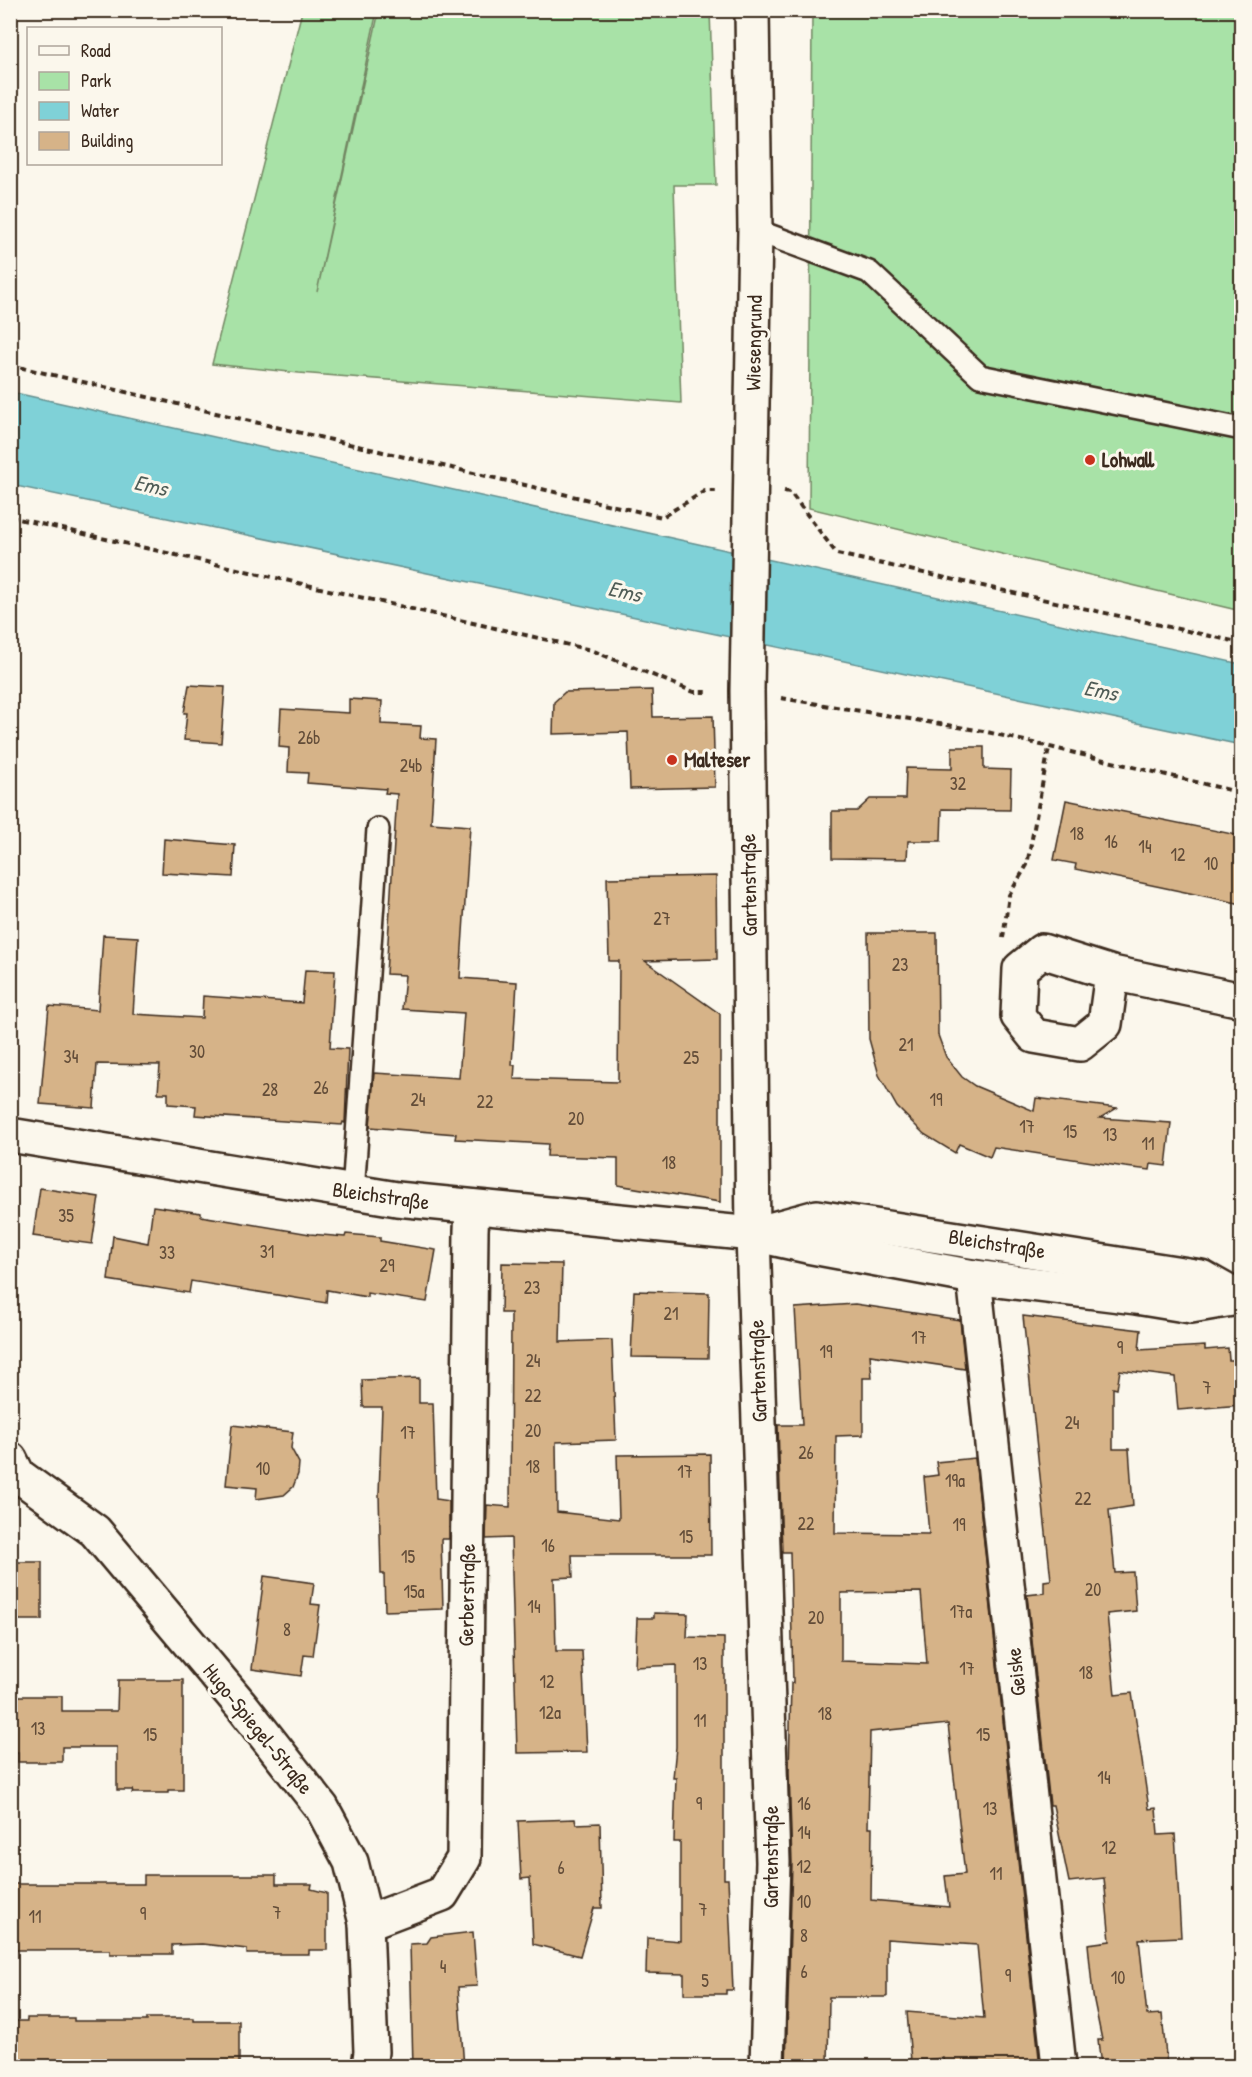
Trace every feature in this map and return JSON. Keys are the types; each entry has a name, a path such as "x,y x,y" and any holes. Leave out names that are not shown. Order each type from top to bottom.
{"street":[{"name":"Wiesengrund","path":"748,684 755,230 752,10"},
{"name":"Gartenstraße","path":"748,684 753,1234 773,1862 767,2067"},
{"path":"1112,973 1105,1024 1080,1044 1034,1036 1018,1016 1020,969 1042,951 1112,973 1242,1000"},
{"name":"Bleichstraße","path":"10,1135 353,1193 472,1208 753,1234 974,1277 1191,1306 1240,1299"},
{"name":"Gerberstraße","path":"366,1923 442,1894 464,1858 472,1208"},
{"name":"Bleichstraße","path":"753,1234 817,1217 1201,1277 1240,1299"},
{"name":"Geiske","path":"974,1277 1059,2067"},
{"name":"Hugo-Spiegel-Straße","path":"10,1459 18,1475 95,1531 242,1706 322,1808 351,1862 366,1923 371,2052 369,2067"}],"lane":[{"path":"755,230 869,272 980,376 1242,429"},
{"path":"353,1193 378,829"}],"path":[{"path":"10,365 662,517 705,490"},
{"path":"790,492 837,554 1242,643"},
{"path":"10,517 591,650 694,692 748,684 983,732 1242,794"},
{"path":"1020,969 1002,944 1009,895 1027,865 1050,748"}],"green space":[{"path":"302,11 377,11 317,292 379,11 710,11 716,185 674,185 681,403 212,364"},
{"path":"812,11 1241,11 1241,611 809,508"}],"water":[{"name":"Ems","path":"11,392 1241,664 1241,745 11,485"}],"building":[{"path":"189,685 225,687 221,743 184,740 187,713 184,713"},
{"name":"Malteser","path":"652,690 653,717 713,716 715,787 630,789 628,732 553,734 554,702 565,692"},
{"path":"349,699 382,701 381,724 421,726 420,738 436,739 431,823 470,826 460,978 517,982 512,1065 515,1065 514,1079 618,1082 619,961 609,961 607,878 716,876 717,959 645,961 720,1014 720,1202 618,1185 618,1158 547,1156 548,1144 455,1139 456,1134 370,1127 374,1073 459,1078 464,1013 402,1009 405,975 386,974 397,794 385,793 386,789 307,783 308,773 288,772 289,748 279,747 281,709 349,713"},
{"path":"952,747 984,747 984,769 1011,770 1010,810 942,809 941,841 908,841 907,859 832,858 832,811 857,811 870,799 905,799 906,768 952,769"},
{"path":"1066,800 1242,836 1242,904 1075,869 1076,864 1054,860"},
{"path":"164,839 235,845 233,877 162,873"},
{"path":"868,933 937,933 938,1035 946,1057 962,1077 975,1086 1034,1111 1036,1098 1117,1108 1100,1118 1171,1123 1166,1166 1151,1164 1150,1170 994,1147 990,1157 959,1144 955,1153 924,1134 897,1107 879,1075 869,1039"},
{"path":"103,935 138,937 133,1014 202,1018 203,996 302,1003 305,970 335,971 330,1048 348,1049 345,1123 343,1122 342,1125 195,1115 196,1106 168,1104 168,1093 158,1093 160,1065 97,1064 94,1108 40,1104 49,1006 98,1010"},
{"path":"40,1188 99,1197 92,1244 33,1236"},
{"path":"153,1206 310,1234 380,1237 380,1241 436,1250 427,1302 367,1293 367,1297 327,1290 326,1303 191,1281 189,1293 108,1280 113,1236 148,1243"},
{"path":"502,1263 562,1264 560,1342 612,1340 616,1440 556,1442 557,1512 619,1519 617,1455 710,1454 711,1555 572,1555 573,1577 554,1578 556,1651 582,1651 587,1752 517,1753 511,1538 486,1539 487,1505 510,1507 511,1313 501,1313"},
{"path":"634,1291 709,1293 708,1358 631,1357"},
{"path":"855,1304 960,1320 965,1369 870,1355 872,1378 863,1378 863,1435 836,1436 835,1533 929,1534 924,1477 938,1475 936,1462 975,1458 1040,2067 999,2067 999,2064 944,2067 943,2058 911,2061 907,2012 984,2018 977,1945 887,1939 887,1997 829,1997 828,2067 786,2067 792,1863 789,1772 791,1683 793,1683 790,1552 782,1552 778,1425 802,1425 795,1308","holes":["921,1592 927,1664 841,1661 841,1593","948,1724 965,1874 945,1876 949,1907 871,1900 872,1828 868,1828 870,1732"]},
{"path":"1023,1316 1141,1330 1139,1350 1205,1346 1205,1350 1228,1348 1229,1360 1236,1360 1237,1373 1242,1372 1242,1405 1178,1410 1175,1377 1120,1370 1117,1389 1113,1388 1113,1449 1129,1449 1133,1506 1109,1510 1115,1573 1133,1572 1136,1611 1107,1614 1115,1695 1132,1693 1149,1809 1156,1808 1158,1835 1175,1834 1181,1937 1139,1939 1147,2015 1162,2014 1167,2067 1101,2067 1098,2040 1102,2040 1093,1996 1088,1944 1110,1941 1104,1878 1069,1882 1053,1805 1050,1805 1027,1595 1044,1593 1044,1581 1051,1580"},
{"path":"419,1378 419,1403 433,1403 436,1499 449,1501 449,1539 441,1539 443,1609 385,1611 384,1574 381,1574 379,1494 382,1407 363,1407 362,1380"},
{"path":"232,1425 293,1432 291,1448 299,1463 298,1474 293,1487 284,1495 256,1499 257,1488 226,1485"},
{"path":"10,1562 42,1562 42,1620 10,1620"},
{"path":"264,1576 314,1583 311,1604 320,1605 313,1656 304,1655 301,1676 252,1669"},
{"path":"654,1613 688,1614 687,1637 724,1638 724,1879 728,1879 733,1990 726,1990 726,1994 684,1994 684,1974 646,1973 647,1938 680,1941 680,1842 674,1842 676,1778 673,1778 676,1747 676,1665 635,1667 637,1618 654,1618"},
{"path":"118,1680 183,1680 183,1790 168,1790 168,1793 132,1793 133,1790 117,1790 117,1747 62,1747 62,1762 18,1762 18,1753 10,1753 10,1706 18,1706 18,1696 62,1696 62,1711 117,1711"},
{"path":"575,1819 576,1824 600,1823 602,1908 594,1908 580,1956 533,1944 530,1878 521,1879 518,1821"},
{"path":"144,1875 276,1875 276,1884 312,1884 311,1889 327,1893 327,1950 309,1950 309,1954 247,1954 247,1949 202,1944 172,1945 172,1954 110,1954 110,1950 10,1950 10,1884 144,1884"},
{"path":"473,1932 477,1986 458,1987 464,2067 413,2067 410,1944 427,1943 431,1937"},
{"path":"27,2018 74,2018 74,2021 147,2021 147,2018 194,2018 194,2021 239,2021 239,2067 10,2067 10,2021 27,2021"}],"place":[{"name":"Lohwall","path":"1090,460"},
{"name":"Malteser","path":"672,760"}]}
